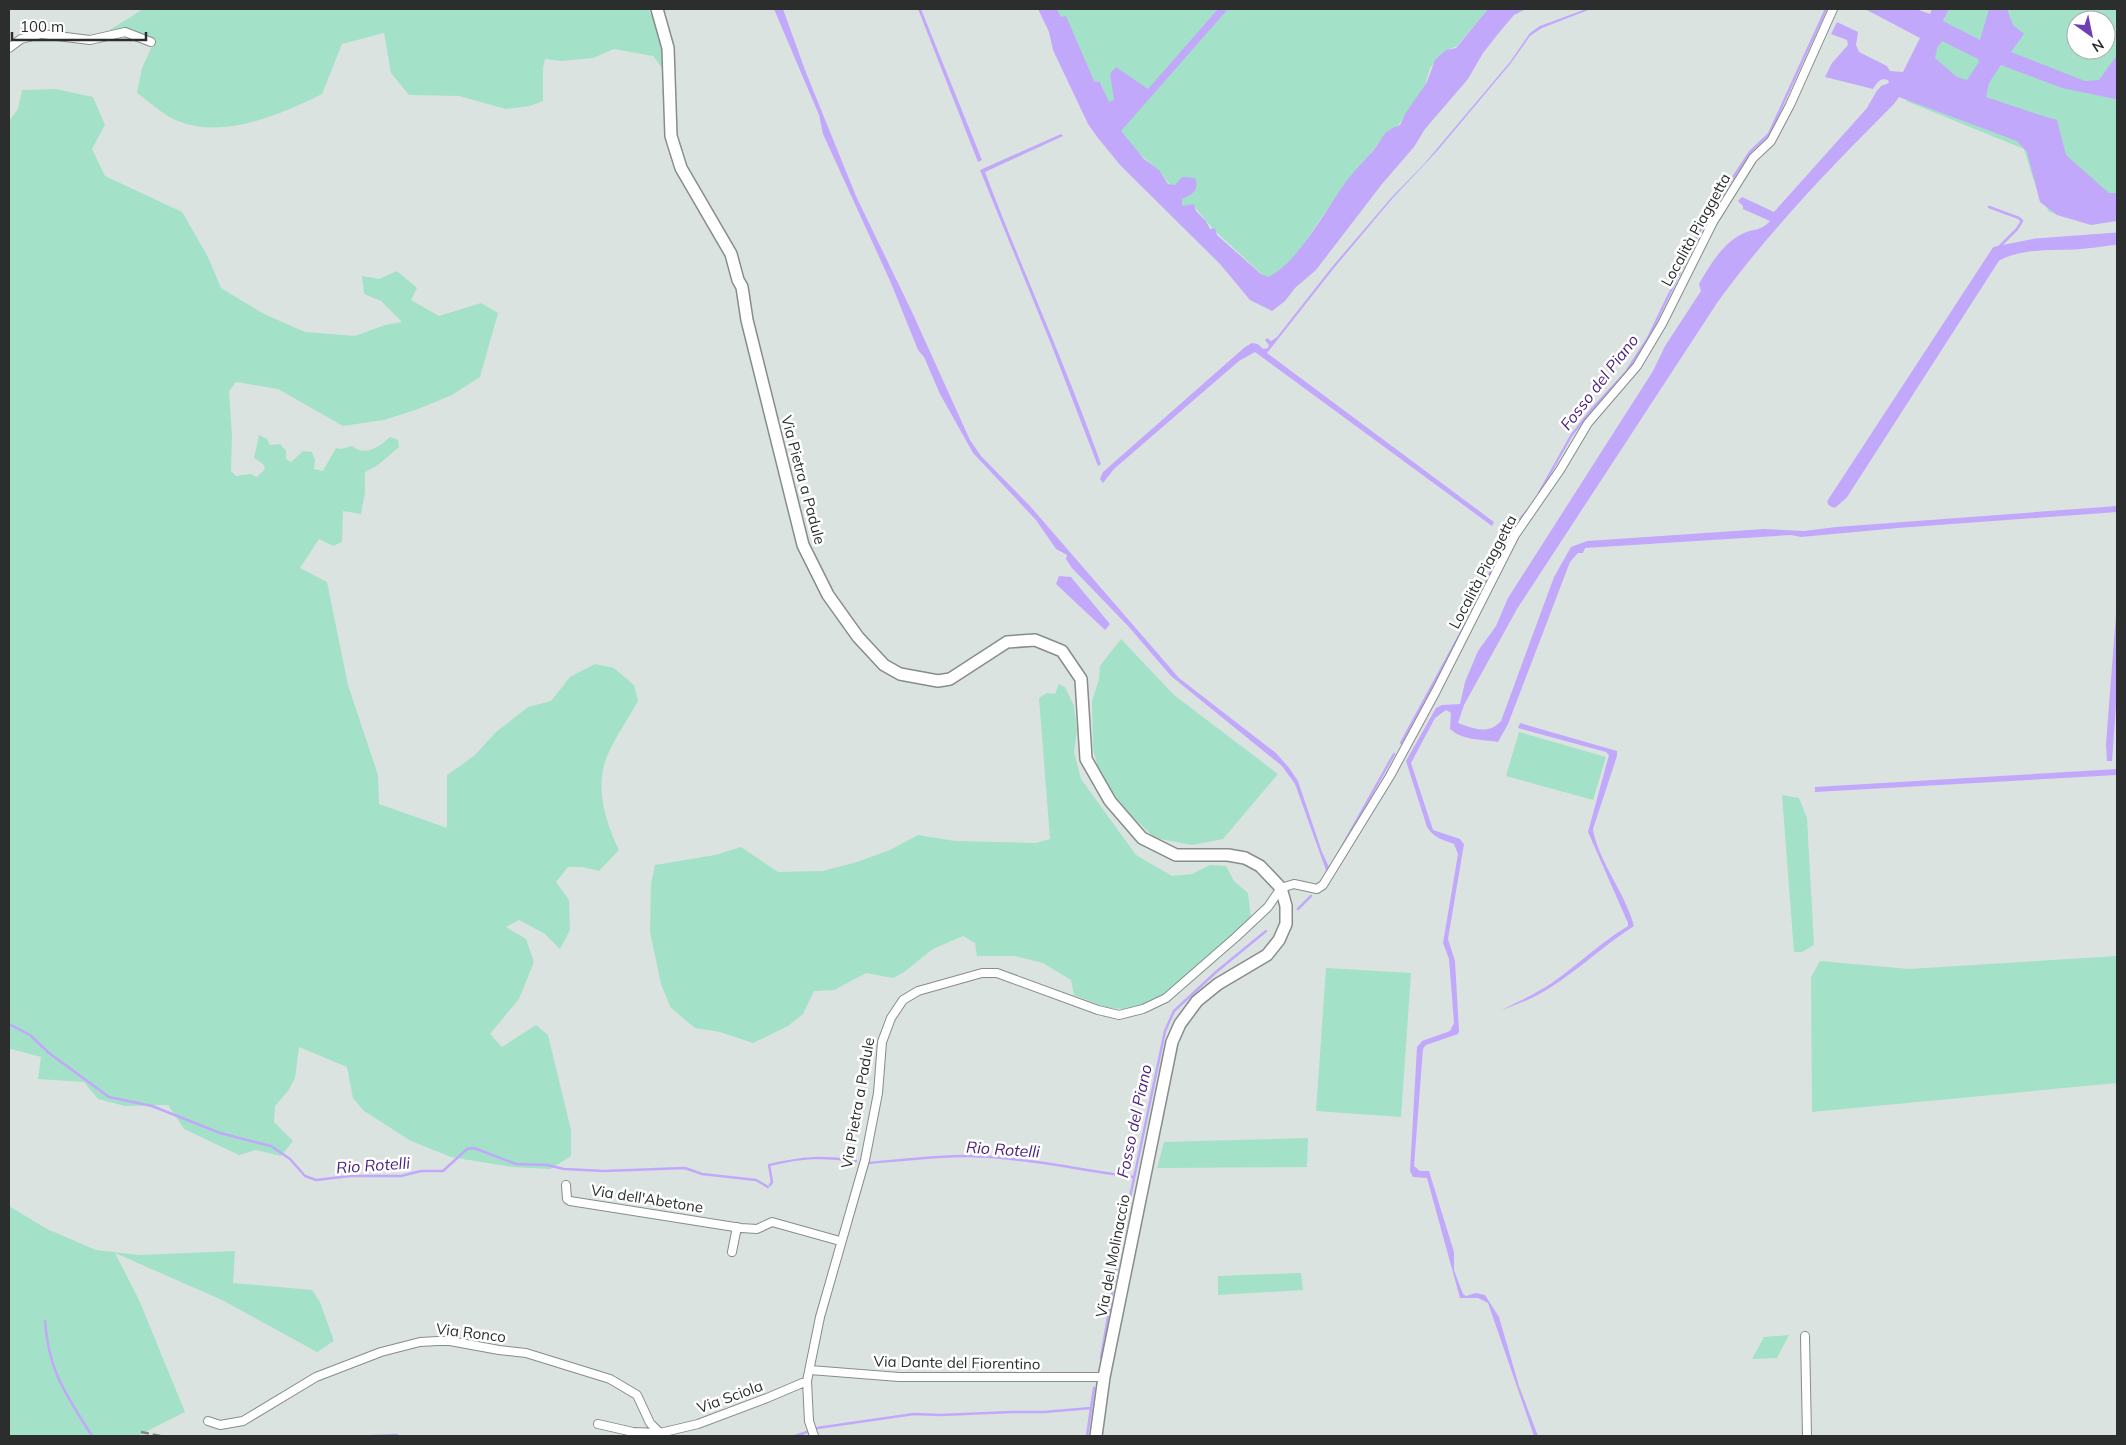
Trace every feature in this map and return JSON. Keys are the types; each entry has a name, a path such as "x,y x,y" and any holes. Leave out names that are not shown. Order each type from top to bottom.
{"street":[{"name":"Via Pietra a Padule","path":"657,9 668,48 671,136 681,168 731,254 738,280 742,286 746,316 803,545 828,595 855,633 884,665 900,674 938,681 950,679 1007,642 1035,640 1062,650 1081,679 1086,759 1110,801 1142,838 1176,855 1228,855 1245,858 1260,866 1281,888 1268,907 1236,937 1166,998 1143,1009 1119,1015 1098,1010 997,974 982,972 918,991 903,1000 891,1018 882,1042 878,1093 865,1160 840,1241 820,1317 807,1381 809,1421 814,1436"},
{"name":"Località Piaggetta","path":"1281,888 1294,884 1317,889 1324,885 1390,776 1440,683 1515,535 1560,470 1588,423 1637,366 1662,324 1713,222 1753,158 1771,141 1790,105 1833,9"},
{"path":"9,48 22,40 41,34 90,40 125,32 151,42"},
{"name":"Via del Molinaccio","path":"1096,1436 1104,1377 1172,1042 1180,1024 1196,1001 1218,984 1267,955 1279,940 1286,924 1286,906 1281,888"},
{"name":"Via dell'Abetone","path":"566,1185 567,1199 570,1201 757,1230 772,1222 840,1241"},
{"path":"732,1252 737,1227"},
{"path":"1805,1336 1807,1436"},
{"name":"Via Ronco","path":"208,1421 220,1425 243,1421 316,1377 381,1352 420,1342 444,1341 531,1354 610,1379 637,1395 650,1422 660,1433"},
{"name":"Via Dante del Fiorentino","path":"810,1370 899,1377 1104,1377"},
{"name":"Via Sciola","path":"598,1424 633,1432 660,1433 698,1424 807,1381"}],"green space":[{"path":"143,9 648,9 659,28 666,73 653,56 614,49 593,58 561,61 545,59 543,68 543,101 530,106 506,109 459,96 409,95 391,73 384,33 342,44 322,94 287,110 248,123 209,127 190,125 171,118 137,93 142,68 154,42 125,29 105,33"},
{"path":"1057,9 1488,9 1457,46 1445,51 1430,68 1425,85 1397,127 1388,131 1326,211 1295,257 1282,271 1266,278 1212,228 1194,206 1182,207 1171,186 1160,172 1133,148 1105,109 1108,102 1101,83 1094,81"},
{"path":"1949,9 2117,9 2117,219 2082,220 2049,212 2033,178 2024,149 1906,101"},
{"path":"56,89 93,97 105,125 92,149 105,176 182,212 208,257 221,288 262,313 305,332 355,336 385,325 402,322 381,301 364,294 362,276 379,279 397,271 417,288 411,300 439,316 481,303 498,313 480,377 452,395 384,420 343,426 278,389 236,382 229,391 232,436 231,471 236,476 250,474 257,477 265,469 263,464 254,458 259,435 267,439 270,445 280,444 286,451 286,459 291,462 303,451 312,452 315,460 314,469 323,471 336,448 341,449 352,446 362,451 367,451 377,447 390,437 398,440 399,447 378,465 365,472 365,493 361,514 343,511 342,542 333,546 319,539 300,568 327,582 348,685 378,775 379,804 447,828 447,775 474,756 496,732 528,707 551,701 570,677 595,664 614,668 634,685 638,701 608,754 602,778 603,803 609,828 619,850 599,871 582,867 568,867 556,882 569,900 570,930 560,949 545,934 519,920 506,927 526,939 534,962 519,999 490,1034 502,1047 536,1025 548,1035 571,1130 571,1156 550,1169 512,1167 451,1157 411,1141 364,1111 353,1098 347,1067 299,1047 295,1078 288,1091 275,1106 274,1122 293,1141 281,1156 256,1150 239,1155 184,1129 168,1105 125,1106 98,1099 84,1082 38,1079 41,1057 11,1049 9,1052 9,121 18,109 22,90"},
{"path":"1121,639 1174,695 1278,774 1223,839 1192,845 1155,838 1133,817 1101,779 1093,749 1092,701 1099,679 1100,666"},
{"path":"1059,684 1065,687 1074,706 1077,731 1074,752 1081,779 1136,855 1172,876 1192,874 1210,865 1226,866 1234,881 1248,893 1251,918 1248,922 1159,1000 1128,1009 1108,1008 1074,995 1071,980 1043,963 1015,956 977,956 975,943 963,936 933,949 904,972 893,978 866,973 834,990 814,991 803,1014 788,1026 753,1043 720,1032 695,1028 671,1008 661,984 650,932 651,884 655,865 715,855 741,847 778,872 823,871 857,862 890,850 918,835 955,841 1036,843 1050,839 1039,698 1047,693 1055,694"},
{"path":"1519,732 1606,757 1593,800 1506,776"},
{"path":"1782,795 1799,798 1807,818 1814,945 1802,952 1794,952"},
{"path":"2117,956 2117,1083 1812,1112 1811,977 1820,961 1909,969"},
{"path":"1326,968 1411,973 1401,1117 1316,1111"},
{"path":"1308,1138 1307,1167 1157,1168 1164,1142"},
{"path":"9,1206 47,1229 96,1250 139,1255 235,1251 233,1283 312,1290 320,1302 334,1341 317,1352 222,1300 115,1253 139,1300 185,1412 137,1436 9,1436"},
{"path":"1301,1273 1303,1290 1218,1295 1218,1276"},
{"path":"1789,1335 1777,1358 1752,1359 1764,1337"}],"shaded area":[{"path":"774,9 783,9 805,70 856,196 912,312 970,440 981,456 1030,506 1179,678 1276,753 1290,769 1298,781 1329,867 1327,873 1295,784 1282,766 1171,676 1128,626 1072,568 1066,559 1067,555 1056,549 1036,520 973,453 940,394 924,357 918,350 891,283 823,134 819,115"},
{"path":"918,9 921,9 982,160 978,162"},
{"path":"1038,9 1057,9 1061,17 1066,16 1094,81 1100,82 1109,102 1114,100 1110,74 1116,67 1148,89 1218,9 1228,9 1121,131 1144,159 1159,170 1168,184 1175,185 1182,177 1195,178 1196,189 1192,194 1182,199 1182,206 1194,204 1196,211 1206,221 1210,229 1215,228 1217,235 1261,274 1268,277 1279,271 1300,249 1345,183 1373,151 1384,135 1389,130 1400,125 1405,114 1427,82 1435,60 1446,50 1456,48 1488,9 1526,9 1514,15 1502,29 1483,53 1468,79 1425,129 1414,147 1382,184 1316,270 1295,288 1285,301 1272,311 1250,300 1220,264 1121,166 1098,138 1088,124 1053,50 1049,32"},
{"path":"1586,9 1591,9 1542,28 1530,36 1511,63 1438,150 1392,199 1334,268 1267,353 1494,522 1492,526 1255,352 1239,361 1114,469 1103,483 1100,479 1103,472 1245,347 1252,343 1258,344 1263,349 1268,348 1269,345 1265,340 1267,338 1271,341 1277,337 1332,267 1391,198 1424,164 1510,62 1530,33 1540,26"},
{"path":"1865,9 1916,9 1930,14 1932,9 1949,9 1943,21 1980,40 1989,9 2007,9 2013,25 2024,34 2011,52 2085,81 2099,80 2113,60 2116,60 2117,55 2117,96 2115,99 2062,88 2001,65 1989,83 1986,97 2057,120 2066,155 2109,193 2117,193 2117,221 2091,225 2057,215 2040,202 2027,152 2017,141 1899,97 1779,225 1717,303 1517,609 1464,705 1458,723 1481,730 1491,728 1501,721 1554,577 1571,547 1587,541 1764,529 1804,531 2117,506 2117,512 1801,537 1791,535 1585,548 1583,553 1578,553 1570,562 1508,724 1498,742 1467,738 1455,733 1450,729 1451,713 1446,710 1435,718 1411,763 1433,830 1460,839 1464,844 1448,939 1455,961 1459,1031 1458,1034 1426,1045 1423,1049 1414,1166 1420,1171 1429,1171 1454,1252 1454,1270 1463,1294 1466,1296 1476,1293 1485,1295 1499,1317 1519,1386 1538,1436 1534,1436 1488,1303 1478,1298 1460,1298 1427,1178 1413,1177 1410,1171 1417,1047 1422,1041 1450,1031 1454,1023 1449,959 1443,943 1458,854 1454,844 1442,840 1427,827 1406,761 1436,708 1442,705 1460,704 1465,682 1478,651 1496,626 1508,598 1653,371 1665,346 1701,291 1699,284 1712,262 1728,243 1735,238 1746,232 1763,227 1770,221 1743,209 1743,206 1738,201 1742,197 1774,212 1867,108 1881,86 1889,83 1888,80 1881,80 1873,89 1825,77 1832,63 1848,45 1847,40 1831,34 1837,22 1858,32 1856,45 1859,52 1887,66 1890,71 1903,72 1920,38","holes":["1942,41 1978,59 1979,62 1967,80 1957,77 1935,58 1937,48"]},
{"path":"1061,134 1063,136 985,172 1059,354 1101,464 1098,466 1051,344 980,170"},
{"path":"1059,576 1071,577 1110,624 1105,630 1056,584"},
{"path":"2117,602 2117,693 2112,761 2107,761 2106,744"},
{"path":"1520,723 1617,751 1593,829 1600,852 1625,902 1634,926 1549,988 1500,1011 1531,996 1553,982 1628,926 1588,832 1609,755 1606,752 1518,728"},
{"path":"2117,769 2117,775 1815,792 1815,787"}],"waterway":[{"name":"Fosso del Piano","path":"1539,493 1571,436 1592,409 1626,372 1648,338 1706,218 1750,152 1769,134 1826,9"},
{"path":"1989,207 2019,218 2022,221 1998,250"},
{"path":"2117,237 2036,243 1996,251 1832,502 1834,503 1843,495 1996,257 2024,248 2079,245 2117,240"},
{"name":"Fosso del Piano","path":"1482,592 1506,535 1528,510"},
{"name":"Fosso del Piano","path":"1401,743 1472,612"},
{"name":"Fosso del Piano","path":"1335,859 1394,754"},
{"name":"Fosso del Piano","path":"1298,909 1311,896"},
{"name":"Fosso del Piano","path":"1101,1358 1122,1235 1165,1031 1174,1011 1216,972 1266,931"},
{"name":"Rio Rotelli","path":"9,1024 30,1035 49,1053 109,1097 152,1106 220,1133 271,1146 290,1159 305,1176 316,1180 350,1176 401,1176 421,1171 443,1171 467,1149 474,1148 516,1164 604,1171 685,1168 702,1174 756,1180 768,1187"},
{"name":"Rio Rotelli","path":"869,1163 918,1158 989,1157 1031,1161 1134,1177"},
{"name":"Rio Rotelli","path":"770,1185 772,1182 769,1165 812,1158 856,1161"},
{"path":"45,1321 50,1355 60,1382 92,1436"},
{"name":"Fosso del Piano","path":"1087,1436 1094,1388"},
{"path":"817,1428 914,1414 1044,1412 1091,1408"},
{"path":"795,1436 807,1432"},
{"path":"373,1436 397,1435"}],"railway":[{"path":"141,1432 161,1436"}]}
